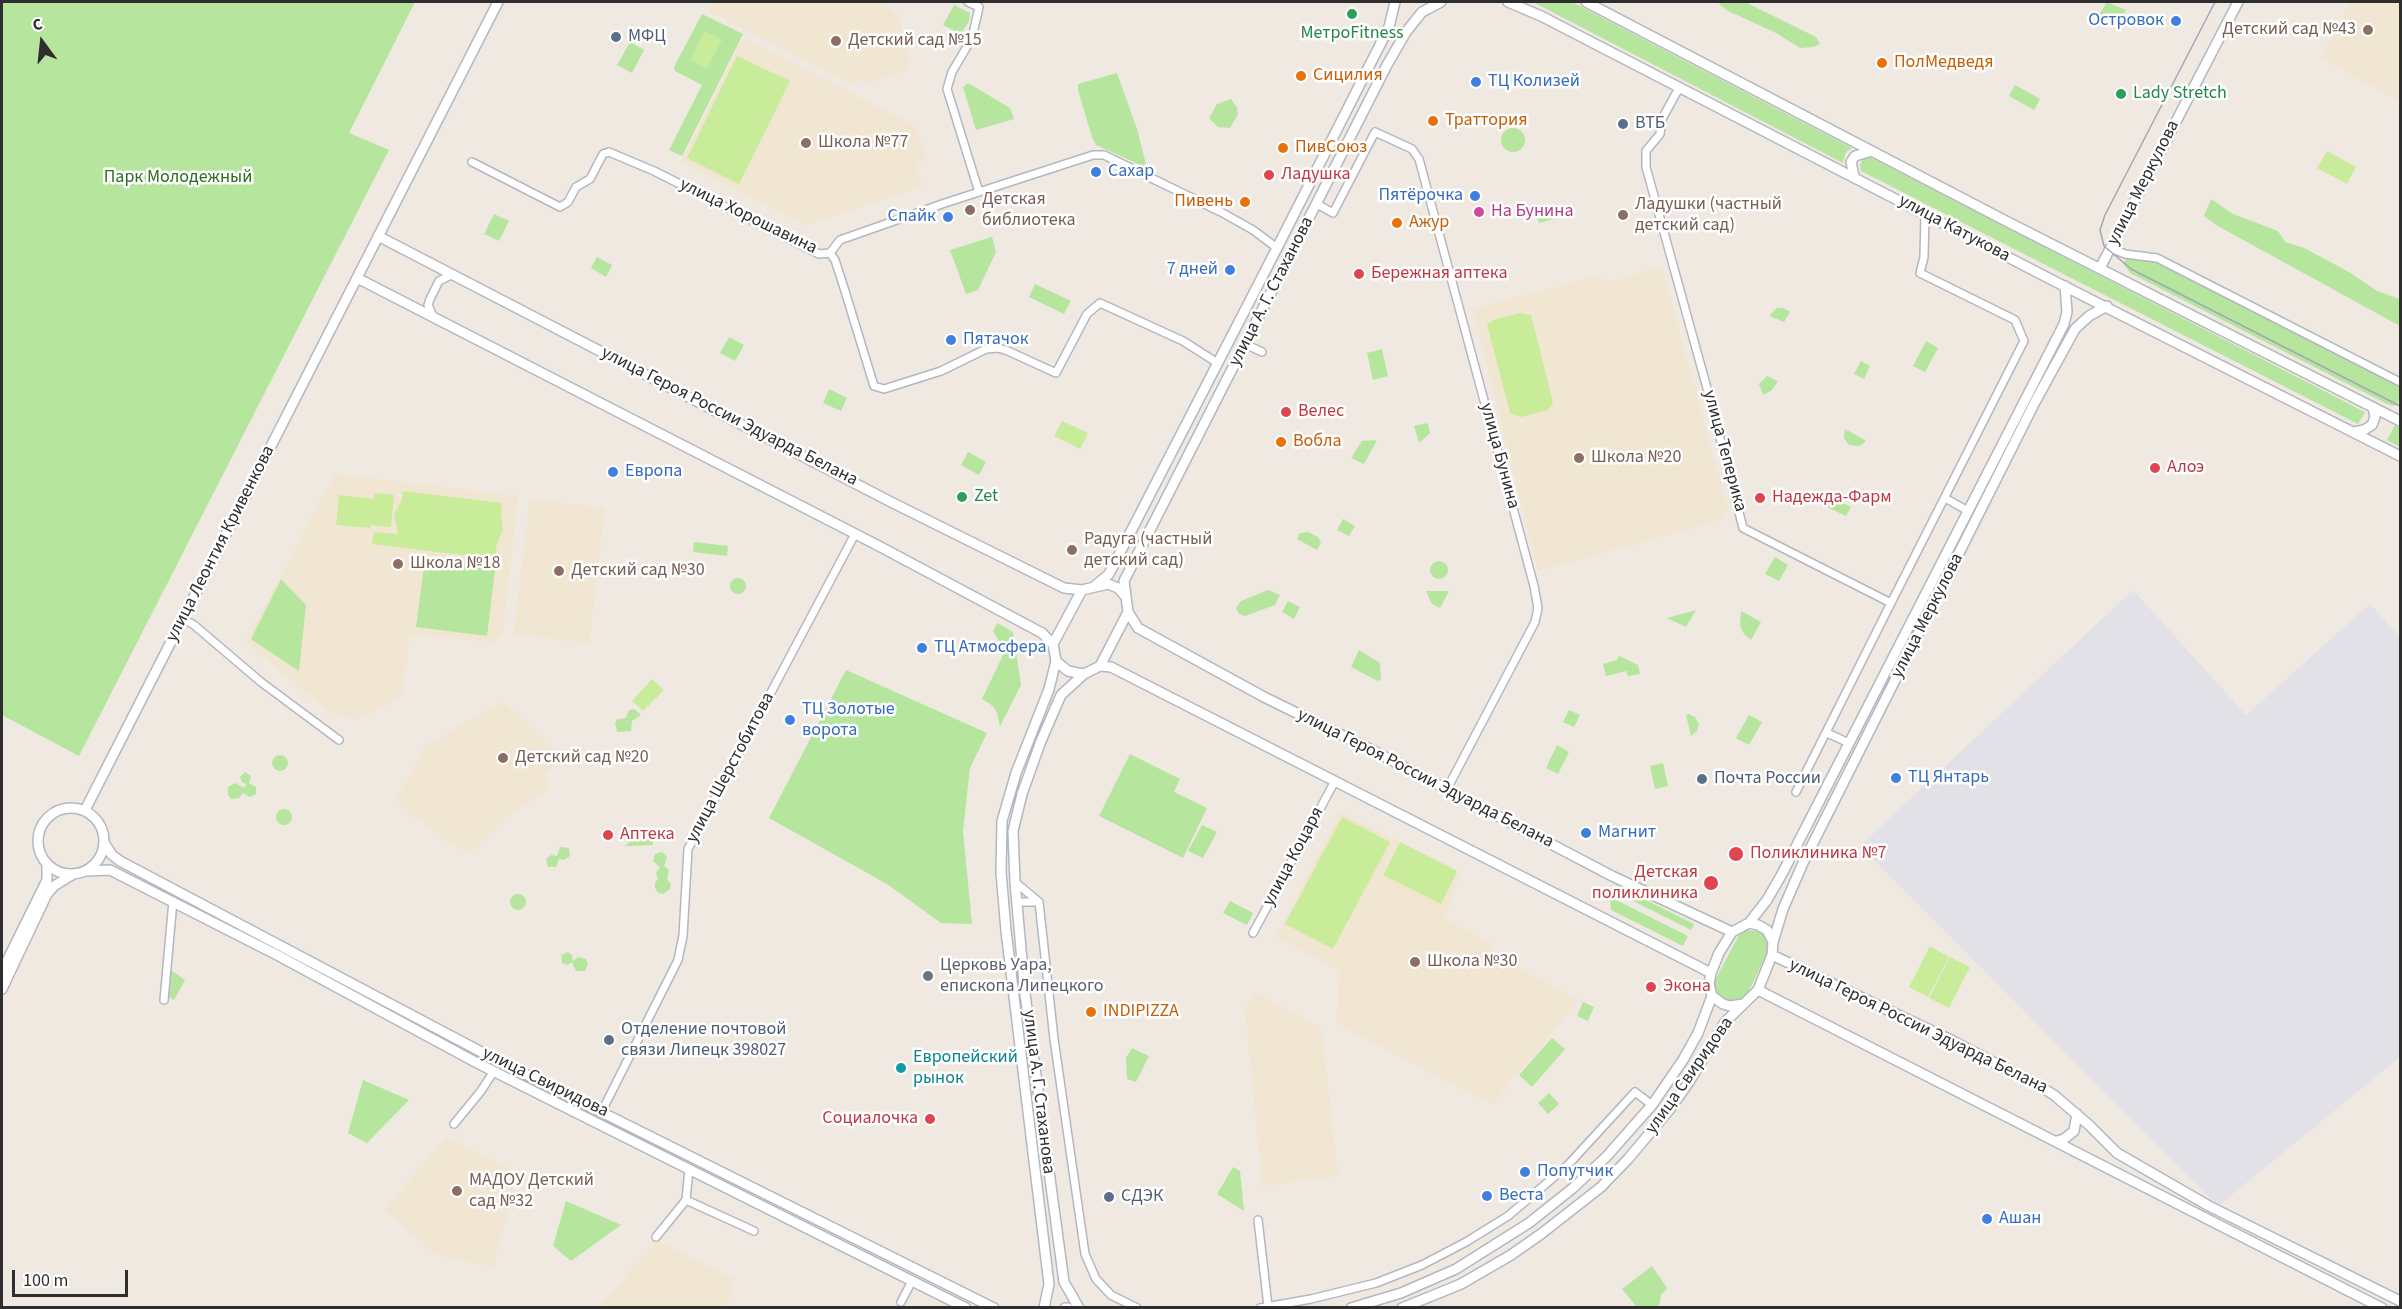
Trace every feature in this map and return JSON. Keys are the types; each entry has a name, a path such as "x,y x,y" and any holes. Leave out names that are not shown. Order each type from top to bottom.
{"street":[{"path":"378,236 498,2"},
{"path":"968,2 979,7 972,38 952,72 947,89 979,192"},
{"name":"улица А. Г. Стаханова","path":"1096,586 1109,574 1216,362 1277,248 1389,27 1395,2"},
{"name":"улица А. Г. Стаханова","path":"1128,612 1124,581 1386,65 1406,32 1422,12 1442,2"},
{"name":"улица Катукова","path":"1508,2 1541,16 2400,456"},
{"name":"улица Катукова","path":"1586,2 2400,421"},
{"name":"улица Меркулова","path":"2100,268 2238,2"},
{"name":"улица Теперика","path":"1679,88 1662,119 1660,134 1646,151 1646,167 1743,528 1891,603"},
{"name":"улица Бунина","path":"1317,204 1333,213 1375,132 1412,149 1419,159 1534,586 1538,608 1536,622 1447,789"},
{"path":"1854,176 1851,162 1855,156 1872,151"},
{"name":"улица Хорошавина","path":"472,162 560,207 568,202 576,187 590,179 603,154 609,152 654,171 819,254 830,253 840,240 1093,155 1104,155 1221,212 1253,230 1277,248"},
{"path":"1796,792 2024,341 2015,320 1920,273 1924,257 1925,214"},
{"name":"улица Героя России Эдуарда Белана","path":"378,236 891,502 1064,588 1082,590"},
{"name":"улица Леонтия Кривенкова","path":"85,810 378,236"},
{"path":"2110,248 2125,254 2157,258 2400,382"},
{"path":"830,253 835,260 874,386 884,389 941,370 986,349 999,348 1008,351 1056,373 1087,314 1100,303 1183,341 1216,362"},
{"path":"433,316 428,306 430,299 440,281 453,274"},
{"path":"357,278 855,534 1042,633 1053,644 1056,661 1068,671 1084,674"},
{"name":"улица Меркулова","path":"1749,923 1767,900 1782,874 2065,322 2067,312 2065,286"},
{"name":"улица Меркулова","path":"1773,942 1783,909 1802,864 2035,402 2070,336 2089,316 2107,306"},
{"path":"1245,345 1262,352"},
{"path":"2354,432 2372,425 2375,417 2373,407"},
{"path":"1945,498 1968,511"},
{"name":"улица Шерстобитова","path":"602,1111 678,960 683,936 688,849 855,534"},
{"path":"1053,644 1082,590 1108,584 1118,588 1126,597"},
{"path":"1128,612 1100,666 1111,667 1711,973"},
{"name":"улица Героя России Эдуарда Белана","path":"1128,612 1138,628 1264,697 1447,789 1612,876 1732,933"},
{"path":"182,618 194,624 261,682 339,740"},
{"name":"улица А. Г. Стаханова","path":"1044,1308 1049,1284 1006,931 1001,872 1002,821 1016,772 1049,689 1056,661"},
{"name":"улица А. Г. Стаханова","path":"1079,1308 1064,1282 1027,1005 1015,882 1013,831 1022,794 1061,695 1084,674 1100,666"},
{"path":"1827,733 1849,743"},
{"name":"улица Коцаря","path":"1253,933 1335,781"},
{"path":"2,989 47,894 54,886 74,874 86,871 97,861 105,844 99,822 85,810 74,808 61,810 48,818 41,829 38,840 41,854 47,864 55,870 74,874"},
{"name":"улица Свиридова","path":"105,844 112,855 120,861 487,1055 994,1308"},
{"path":"2,971 47,880 47,864"},
{"name":"улица Свиридова","path":"86,871 110,870 494,1071 966,1308"},
{"path":"1015,882 1039,902 1054,1040 1084,1254 1096,1279 1111,1295 1137,1308"},
{"path":"164,1000 173,902"},
{"path":"1017,902 1039,902"},
{"path":"1749,923 1763,926 1773,942 1773,955 1758,990 1743,1004 1730,1006 1712,996 1709,984 1711,973 1719,953 1732,933 1749,923"},
{"name":"улица Героя России Эдуарда Белана","path":"1773,955 2014,1072 2055,1095 2078,1114 2117,1153 2209,1206 2400,1301"},
{"name":"улица Героя России Эдуарда Белана","path":"1758,990 2382,1308"},
{"name":"улица Свиридова","path":"1351,1308 1435,1280 1514,1233 1573,1188 1607,1156 1652,1105 1683,1060 1698,1033 1712,996"},
{"name":"улица Свиридова","path":"1402,1308 1461,1284 1511,1255 1601,1187 1670,1109 1692,1079 1725,1022 1743,1004"},
{"path":"454,1124 494,1071"},
{"name":"улица Свиридова","path":"1264,1307 1376,1283 1422,1265 1508,1216 1568,1166 1635,1092 1652,1105"},
{"path":"2057,1141 2064,1139 2074,1131 2078,1114"},
{"path":"656,1237 686,1200 689,1169"},
{"path":"686,1200 754,1231"},
{"path":"1258,1220 1264,1307"},
{"path":"901,1302 912,1281"}],"shaded area":[{"name":"Детский сад №15","path":"713,2 876,2 891,9 897,15 910,59 908,66 900,74 866,83 858,80 854,86 709,11"},
{"name":"Детский сад №43","path":"2351,2 2400,2 2400,101 2320,58"},
{"name":"Школа №77","path":"743,38 915,126 927,160 915,165 922,186 807,225 681,162"},
{"name":"Школа №20","path":"1662,267 1728,510 1721,520 1538,571 1473,309 1601,275 1604,283"},
{"name":"Школа №18","path":"335,474 518,496 503,632 494,642 410,635 402,695 360,719 335,716 245,642"},
{"name":"Детский сад №30","path":"530,499 605,508 589,643 513,634"},
{"path":"2133,590 2246,715 2370,604 2400,637 2400,1057 2218,1206 1860,846"},
{"path":"502,701 562,756 544,776 551,788 505,818 469,854 446,841 395,801 425,747"},
{"name":"Школа №30","path":"1340,812 1461,873 1445,918 1495,946 1492,953 1579,1000 1492,1104 1337,1024 1339,970 1276,937"},
{"path":"1257,993 1322,1029 1338,1176 1262,1186 1245,1007"},
{"name":"МАДОУ Детский сад №32","path":"447,1137 518,1173 493,1267 437,1255 384,1210"},
{"path":"658,1241 734,1279 727,1307 598,1307"}],"green space":[{"name":"Парк Молодежный","path":"2,2 415,2 349,133 389,150 79,756 2,715"},
{"path":"1533,2 1572,2 1852,148 1846,152 1843,163"},
{"path":"1720,2 1745,2 1816,37 1820,44 1800,48 1776,33 1728,11 1719,4"},
{"path":"2107,2 2126,10 2118,25 2099,15"},
{"path":"954,5 970,13 969,21 961,34 943,25"},
{"path":"702,14 743,34 682,156 669,150 702,85 675,71 674,67"},
{"path":"705,31 722,40 707,69 690,60"},
{"path":"630,42 644,50 632,73 617,65"},
{"path":"737,56 790,81 739,184 687,158"},
{"path":"1117,73 1137,129 1147,168 1096,145 1092,137 1078,84"},
{"path":"968,83 1010,108 1014,119 976,130 963,87"},
{"path":"2015,85 2040,99 2034,110 2009,96"},
{"path":"1231,99 1238,114 1230,128 1218,127 1209,118 1217,104"},
{"path":"1513,128 1522,131 1525,140 1522,149 1513,152 1504,149 1501,140 1504,131"},
{"path":"2327,151 2356,167 2347,184 2317,168"},
{"path":"1870,157 2365,412 2358,424 1861,171 1860,165 1863,159"},
{"path":"2211,199 2233,214 2278,231 2285,242 2304,248 2349,272 2377,291 2400,299 2400,326 2216,225 2204,216"},
{"path":"1558,204 1561,217 1539,223 1535,210"},
{"path":"494,214 509,221 499,241 484,234"},
{"path":"992,237 996,252 978,290 966,294 950,250"},
{"path":"2129,256 2161,264 2400,386 2397,405 2385,403 2130,273 2123,263"},
{"path":"597,257 612,265 606,277 591,268"},
{"path":"1035,284 1071,301 1064,314 1029,297"},
{"path":"1777,308 1790,312 1784,322 1769,316"},
{"path":"1521,313 1531,315 1553,403 1548,410 1521,417 1510,413 1487,324 1496,319"},
{"path":"729,337 744,345 735,361 720,353"},
{"path":"1926,341 1938,348 1925,372 1913,366"},
{"path":"1382,349 1388,376 1373,380 1367,353"},
{"path":"1861,361 1870,366 1864,379 1854,374"},
{"path":"1767,376 1778,381 1772,390 1763,395 1759,384"},
{"path":"829,389 847,398 841,411 823,403"},
{"path":"1062,421 1088,433 1080,449 1054,436"},
{"path":"1428,423 1430,433 1419,443 1414,426"},
{"path":"2395,425 2400,428 2400,447 2387,440"},
{"path":"1845,429 1866,441 1860,446 1849,445 1844,438"},
{"path":"1377,440 1364,464 1351,458 1362,441"},
{"path":"968,452 986,462 979,475 961,465"},
{"path":"1818,490 1851,507 1846,516 1808,498 1813,491"},
{"path":"403,491 502,503 503,530 497,543 495,559 372,544 374,532 398,534 394,514 402,500"},
{"path":"374,493 394,495 391,527 336,525 339,495 374,499"},
{"path":"1343,519 1355,526 1349,536 1337,530"},
{"path":"1308,532 1318,537 1321,542 1317,550 1297,539 1300,533"},
{"path":"694,542 728,546 727,556 693,552"},
{"path":"1775,557 1788,565 1779,581 1765,574"},
{"path":"425,560 495,569 487,636 416,627"},
{"path":"1435,561 1443,561 1448,566 1446,577 1435,579 1430,574 1430,566"},
{"path":"735,578 741,578 746,586 744,592 735,594 730,589 730,583"},
{"path":"281,579 306,605 299,671 251,639"},
{"path":"1268,590 1280,595 1275,605 1245,616 1239,614 1236,608 1241,601"},
{"path":"1426,591 1449,591 1440,608 1432,604"},
{"path":"1288,601 1300,607 1294,619 1282,612"},
{"path":"1696,610 1686,627 1667,618"},
{"path":"1741,611 1761,622 1751,640 1740,626"},
{"path":"997,623 1013,632 1021,685 1000,726 993,706 982,699 1003,655 1002,646 993,631"},
{"path":"1359,650 1380,663 1381,679 1378,681 1351,667"},
{"path":"1619,656 1638,665 1640,674 1628,676 1626,671 1606,676 1603,664 1617,660"},
{"path":"846,670 987,733 970,768 963,831 972,924 941,923 887,884 769,818"},
{"path":"652,679 664,690 643,711 632,701"},
{"path":"634,709 641,715 632,721 631,731 617,732 615,722 626,718 629,710"},
{"path":"1569,710 1580,715 1574,727 1563,722"},
{"path":"1686,715 1695,717 1699,724 1697,731 1691,736"},
{"path":"1749,715 1762,722 1749,745 1736,738"},
{"path":"1557,745 1569,752 1558,774 1546,768"},
{"path":"1130,754 1180,779 1174,792 1207,808 1183,858 1099,816"},
{"path":"280,755 286,757 288,763 286,769 280,771 274,769 272,763 274,757"},
{"path":"1663,763 1668,786 1655,789 1650,766"},
{"path":"245,772 251,776 249,783 256,787 256,794 250,797 243,793 239,798 231,799 228,795 228,787 235,783 244,788 246,784 240,777"},
{"path":"284,809 290,811 292,817 290,823 284,825 278,823 276,817 278,811"},
{"path":"1342,817 1390,842 1333,949 1285,924"},
{"path":"1202,825 1217,832 1203,858 1188,851"},
{"path":"641,830 653,841 653,845 625,846"},
{"path":"1400,842 1457,871 1441,904 1383,875"},
{"path":"560,847 569,848 570,856 564,860 559,859 556,867 548,867 546,859 551,855 557,856"},
{"path":"662,852 667,857 664,866 669,870 667,879 671,884 670,889 663,894 658,893 655,888 658,879 656,873 660,867 653,861 655,854"},
{"path":"1616,885 1694,924 1691,930 1613,891"},
{"path":"518,894 524,896 526,902 524,908 518,910 512,908 510,902 512,896"},
{"path":"1610,897 1688,936 1683,946 1611,910"},
{"path":"1230,901 1253,913 1247,925 1223,913"},
{"path":"1747,930 1757,931 1764,935 1769,949 1747,995 1740,1000 1731,1001 1721,998 1714,982 1739,935"},
{"path":"1930,946 1949,957 1928,997 1909,987"},
{"path":"568,952 572,955 573,961 578,957 586,959 588,964 585,971 576,971 572,962 567,965 562,963 561,955"},
{"path":"1950,957 1970,967 1949,1008 1929,998"},
{"path":"171,970 185,980 174,1000 168,997"},
{"path":"1583,1002 1594,1007 1588,1021 1577,1016"},
{"path":"1552,1038 1565,1049 1532,1087 1519,1075"},
{"path":"1132,1048 1149,1056 1136,1082 1127,1079 1126,1058"},
{"path":"363,1080 409,1100 367,1143 348,1133"},
{"path":"1549,1093 1559,1104 1548,1114 1538,1103"},
{"path":"1233,1167 1240,1171 1244,1211 1217,1194"},
{"path":"566,1201 621,1225 571,1261 553,1246"},
{"path":"1652,1266 1667,1288 1661,1295 1659,1307 1637,1307 1622,1289"}],"tram line":[{"path":"2215,2 2105,215 2100,230 2104,246 2131,269 2400,406"}],"place":[{"name":"МетроFitness","path":"1352,14"},
{"name":"Островок","path":"2176,21"},
{"name":"Детский сад №43","path":"2368,30"},
{"name":"МФЦ","path":"616,37"},
{"name":"Детский сад №15","path":"836,41"},
{"name":"ПолМедведя","path":"1882,63"},
{"name":"Сицилия","path":"1301,76"},
{"name":"ТЦ Колизей","path":"1476,82"},
{"name":"Lady Stretch","path":"2121,94"},
{"name":"Траттория","path":"1433,121"},
{"name":"ВТБ","path":"1623,124"},
{"name":"Школа №77","path":"806,143"},
{"name":"ПивСоюз","path":"1283,148"},
{"name":"Сахар","path":"1096,172"},
{"name":"Ладушка","path":"1269,175"},
{"name":"Пятёрочка","path":"1475,196"},
{"name":"Пивень","path":"1245,202"},
{"name":"Детская библиотека","path":"970,210"},
{"name":"На Бунина","path":"1479,212"},
{"name":"Ладушки (частный детский сад)","path":"1623,215"},
{"name":"Спайк","path":"948,217"},
{"name":"Ажур","path":"1397,223"},
{"name":"7 дней","path":"1230,270"},
{"name":"Бережная аптека","path":"1359,274"},
{"name":"Пятачок","path":"951,340"},
{"name":"Велес","path":"1286,412"},
{"name":"Вобла","path":"1281,442"},
{"name":"Школа №20","path":"1579,458"},
{"name":"Алоэ","path":"2155,468"},
{"name":"Европа","path":"613,472"},
{"name":"Zet","path":"962,497"},
{"name":"Надежда-Фарм","path":"1760,498"},
{"name":"Радуга (частный детский сад)","path":"1072,550"},
{"name":"Школа №18","path":"398,564"},
{"name":"Детский сад №30","path":"559,571"},
{"name":"ТЦ Атмосфера","path":"922,648"},
{"name":"ТЦ Золотые ворота","path":"790,720"},
{"name":"Детский сад №20","path":"503,758"},
{"name":"ТЦ Янтарь","path":"1896,778"},
{"name":"Почта России","path":"1702,779"},
{"name":"Магнит","path":"1586,833"},
{"name":"Аптека","path":"608,835"},
{"name":"Поликлиника №7","path":"1736,854"},
{"name":"Детская поликлиника","path":"1711,883"},
{"name":"Школа №30","path":"1415,962"},
{"name":"Церковь Уара, епископа Липецкого","path":"928,976"},
{"name":"Экона","path":"1651,987"},
{"name":"INDIPIZZA","path":"1091,1012"},
{"name":"Отделение почтовой связи Липецк 398027","path":"609,1040"},
{"name":"Европейский рынок","path":"901,1068"},
{"name":"Социалочка","path":"930,1119"},
{"name":"Попутчик","path":"1525,1172"},
{"name":"МАДОУ Детский сад №32","path":"457,1191"},
{"name":"Веста","path":"1487,1196"},
{"name":"СДЭК","path":"1109,1197"},
{"name":"Ашан","path":"1987,1219"}]}
